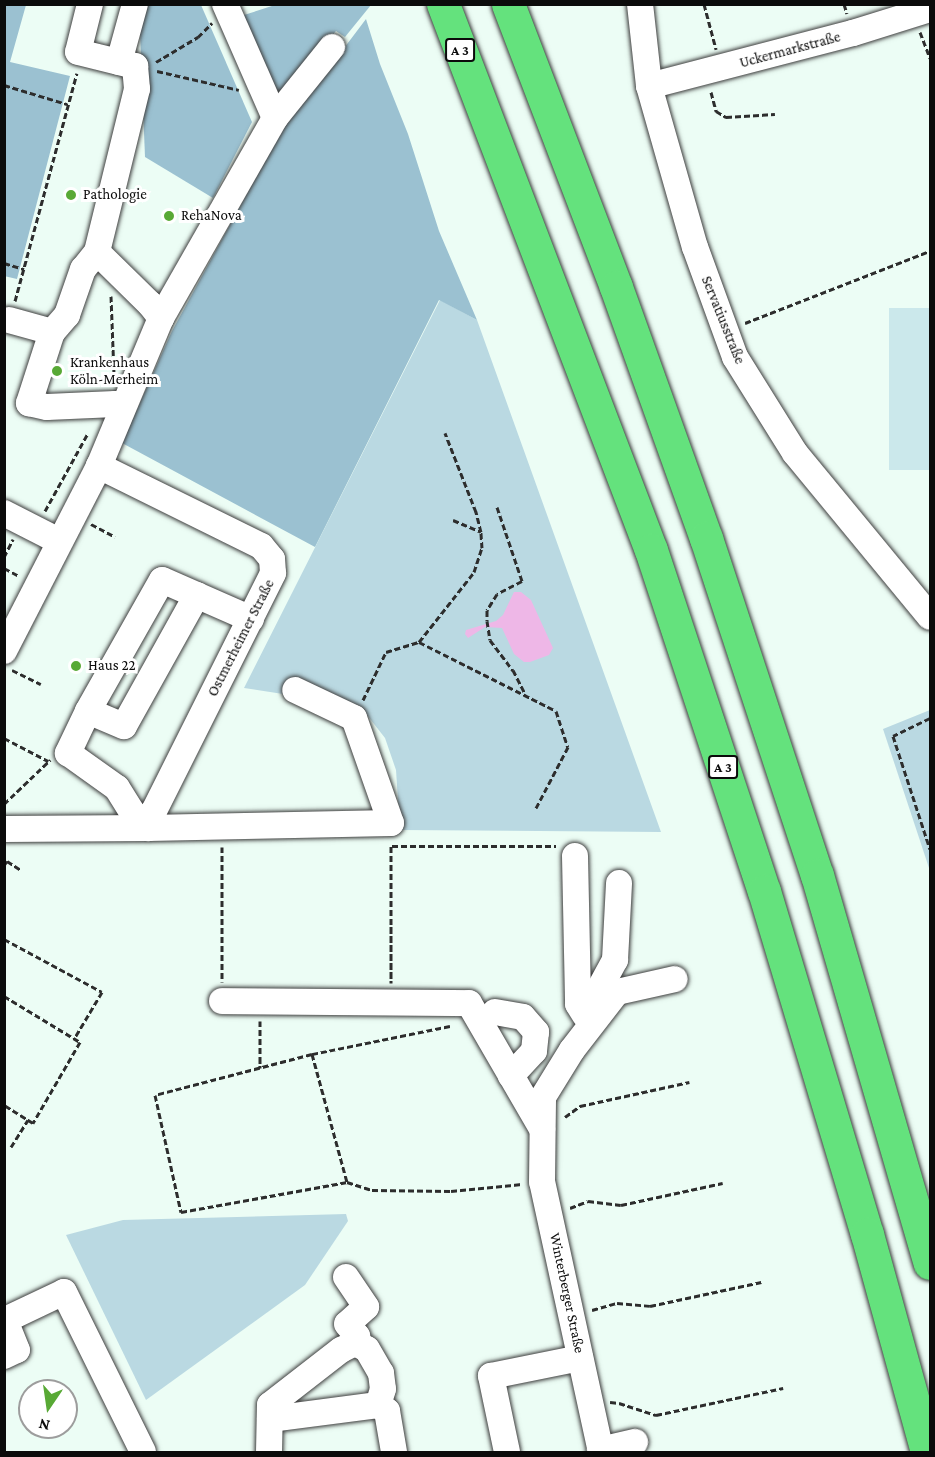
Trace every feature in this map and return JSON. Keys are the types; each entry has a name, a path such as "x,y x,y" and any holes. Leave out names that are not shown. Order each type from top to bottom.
{"highway":[{"name":"A 3","path":"443,4 655,562 764,891 867,1234 927,1452"},
{"path":"508,4 616,287 706,538 817,875 930,1263"}],"street":[{"path":"90,4 78,52 133,66"},
{"path":"122,406 109,404 47,407 29,403 52,332 67,315 83,269 98,252 137,89 133,66 135,4"},
{"name":"Servatiusstraße","path":"640,4 649,86 695,247 735,357 795,453 930,617"},
{"path":"226,7 270,107"},
{"name":"Uckermarkstraße","path":"649,86 922,13"},
{"path":"4,651 99,466 122,406 161,318 270,107 332,47"},
{"path":"98,252 161,318"},
{"path":"9,320 52,332"},
{"name":"Ostmerheimer Straße","path":"99,466 261,546 272,559 273,573 154,811 148,828"},
{"path":"4,513 59,541"},
{"path":"148,828 132,812 117,788 58,757 88,711 162,580 251,619"},
{"path":"88,711 124,726 197,595"},
{"path":"4,829 391,824 354,718 295,690"},
{"path":"575,856 578,1004 585,1015"},
{"path":"525,1100 585,1015 615,960 619,884"},
{"name":"Winterberger Straße","path":"601,1451 542,1182 543,1096 572,1050 617,992 675,979"},
{"path":"222,1001 469,1003 487,1016 511,1076 544,1132"},
{"path":"487,1016 523,1017 536,1032 534,1051 511,1076"},
{"path":"269,1452 270,1405 313,1370 355,1343 357,1336 347,1324 366,1307 346,1277"},
{"path":"4,1356 17,1350 4,1320 64,1292 143,1452"},
{"path":"355,1343 367,1349 381,1373 382,1389 378,1405"},
{"path":"507,1452 490,1376 580,1358"},
{"path":"270,1419 378,1405 387,1411 394,1452"},
{"path":"601,1451 635,1442"}],"path":[{"path":"704,4 714,70 716,111 726,117 775,114"},
{"path":"133,66 198,37 226,7"},
{"path":"922,13 930,58"},
{"path":"9,320 79,65 87,54"},
{"path":"133,66 270,107"},
{"path":"4,85 68,104"},
{"path":"725,331 930,251"},
{"path":"4,263 24,268"},
{"path":"111,290 115,381"},
{"path":"354,718 386,652 419,642 474,572 482,548 482,532 446,433"},
{"path":"497,507 522,580 496,594 488,610 488,628 490,640 513,670 526,696"},
{"path":"453,520 482,532"},
{"path":"419,642 556,711 568,747 536,808"},
{"path":"4,666 41,684"},
{"path":"930,718 893,736 930,849"},
{"path":"4,738 58,757 4,804"},
{"path":"222,1001 222,846 233,846"},
{"path":"391,1003 391,846 575,846 575,856"},
{"path":"4,865 7,861 21,870"},
{"path":"4,939 102,992 74,1039"},
{"path":"4,996 80,1042 33,1123 4,1106"},
{"path":"259,1002 260,1068"},
{"path":"487,1016 312,1054 155,1095 181,1212 347,1182 372,1190 451,1191 542,1182"},
{"path":"312,1054 347,1182"},
{"path":"544,1132 580,1107 689,1082"},
{"path":"11,1147 28,1120"},
{"path":"551,1216 588,1201 621,1204 723,1183"},
{"path":"571,1316 617,1303 650,1306 761,1282"},
{"path":"591,1405 619,1403 656,1415 783,1388"}],"shaded area":[{"path":"4,5 26,5 10,62 70,76 17,279 4,276"},
{"path":"148,5 201,5 252,122 213,198 145,157 140,32"},
{"path":"275,5 371,5 345,37 336,31 275,103 244,15"},
{"path":"366,19 380,64 408,134 439,231 477,320 439,300 315,547 122,443 172,331 280,133"},
{"path":"440,300 477,320 661,832 400,830 396,770 385,738 360,706 244,688"},
{"path":"889,308 930,308 930,470 889,470"},
{"path":"514,592 521,592 531,600 553,648 549,655 524,662 514,654 502,628 485,627 468,638 465,634 466,630 496,621 503,615"},
{"path":"930,710 930,871 883,729"},
{"path":"346,1214 348,1221 305,1285 146,1400 66,1235 123,1220"}],"place":[{"name":"Pathologie","path":"71,195"},
{"name":"RehaNova","path":"169,216"},
{"name":"Krankenhaus Köln-Merheim","path":"57,371"},
{"name":"Haus 22","path":"76,666"}]}
